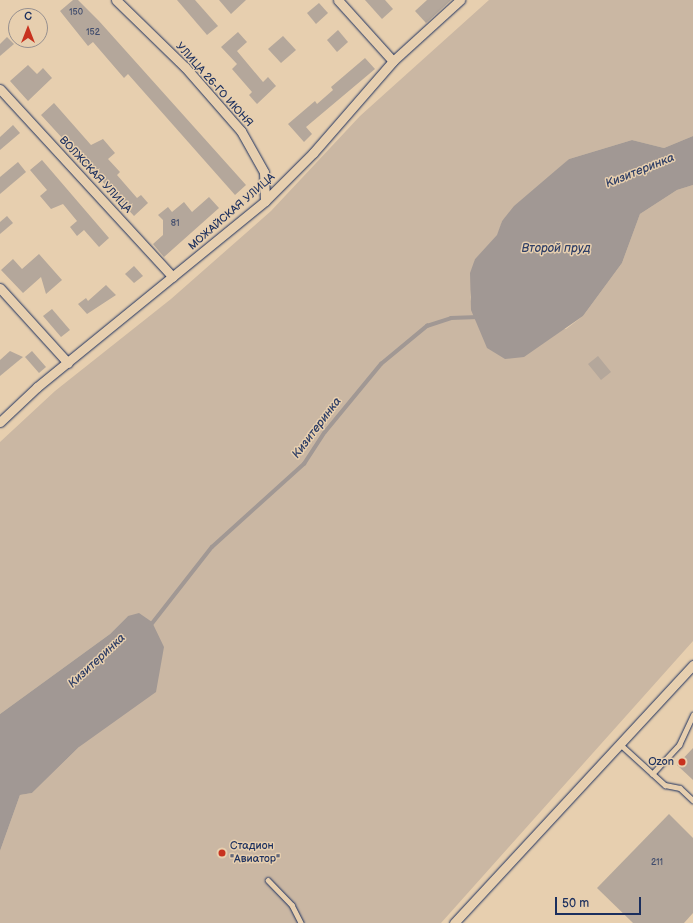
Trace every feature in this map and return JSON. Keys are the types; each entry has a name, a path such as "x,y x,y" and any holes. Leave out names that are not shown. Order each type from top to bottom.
{"street":[{"name":"УЛИЦА 26-ГО ИЮНЯ","path":"116,0 186,68 241,131 264,172 265,201"},
{"path":"338,0 392,61"},
{"name":"МОЖАЙСКАЯ УЛИЦА","path":"0,422 68,363 265,201 313,153 392,61 460,0"},
{"name":"ВОЛЖСКАЯ УЛИЦА","path":"0,89 173,277"},
{"path":"0,288 68,363"},
{"path":"454,923 619,742 693,665"}],"lane":[{"path":"652,774 680,745 693,715"},
{"path":"619,742 665,785 680,788 693,800"},
{"path":"268,880 292,906 301,923"}],"shaded area":[{"path":"489,0 693,0 693,136 664,148 632,140 569,159 502,221 498,235 475,259 470,297 475,319 566,329 583,316 622,263 640,214 677,190 693,185 693,641 441,923 0,923 0,851 20,795 32,793 79,747 128,616 110,634 0,714 0,442 55,391 171,299 271,211 360,116"}],"water":[{"name":"Второй пруд","path":"693,136 693,185 677,190 640,214 622,263 583,316 524,357 505,359 487,348 471,310 470,273 475,259 497,235 502,221 514,206 569,159 632,140 664,148"},
{"path":"139,613 152,622 164,647 156,692 79,747 32,793 20,795 0,851 0,714 110,634 128,616"}],"building":[{"path":"73,0 78,0 99,21 246,185 235,195 128,74 124,78 93,42 88,46 60,11"},
{"path":"177,0 195,0 218,26 207,35"},
{"path":"219,0 246,0 231,14"},
{"path":"365,0 385,0 393,9 382,19"},
{"path":"427,0 451,0 426,23 415,11"},
{"path":"319,3 328,13 316,24 307,13"},
{"path":"338,30 348,42 337,52 327,40"},
{"path":"238,32 247,42 237,51 263,82 268,77 276,86 257,104 249,95 252,92 232,69 237,64 221,47"},
{"path":"283,36 296,50 281,63 268,49"},
{"path":"7,37 8,38 8,48 9,48 0,56 0,44"},
{"path":"365,58 375,69 306,127 312,134 304,142 288,124 315,101 317,104 333,90 331,87"},
{"path":"28,65 37,74 43,68 52,78 28,101 10,81"},
{"path":"54,103 91,145 103,139 115,153 108,159 120,172 117,175 137,198 141,195 148,203 134,216 41,115"},
{"path":"13,125 20,133 0,150 0,137"},
{"path":"42,160 109,238 99,247 84,230 77,236 70,227 77,221 63,204 51,209 40,196 47,190 30,170"},
{"path":"18,162 26,172 0,194 0,177"},
{"path":"209,197 219,208 164,257 153,244 163,235 163,220 158,215 168,207 172,212 184,202 192,212"},
{"path":"7,216 13,223 0,234 0,222"},
{"path":"39,254 62,280 46,294 41,277 23,293 1,270 13,259 22,269"},
{"path":"134,266 143,276 134,283 125,274"},
{"path":"106,285 116,295 87,314 78,304 86,298 88,301"},
{"path":"52,309 70,330 61,337 43,316"},
{"path":"10,351 23,357 0,376 0,360"},
{"path":"32,351 46,367 39,373 25,357"},
{"path":"598,356 611,372 601,380 588,364"},
{"path":"693,748 693,780 677,765"},
{"path":"669,814 693,838 693,913 684,923 633,923 597,888"}],"waterway":[{"name":"Кизитеринка","path":"150,626 212,547 304,464 325,432 381,364 427,326 451,318 478,317"}],"place":[{"name":"Ozon","path":"682,762"},
{"name":"Стадион \"Авиатор\"","path":"222,853"}]}
